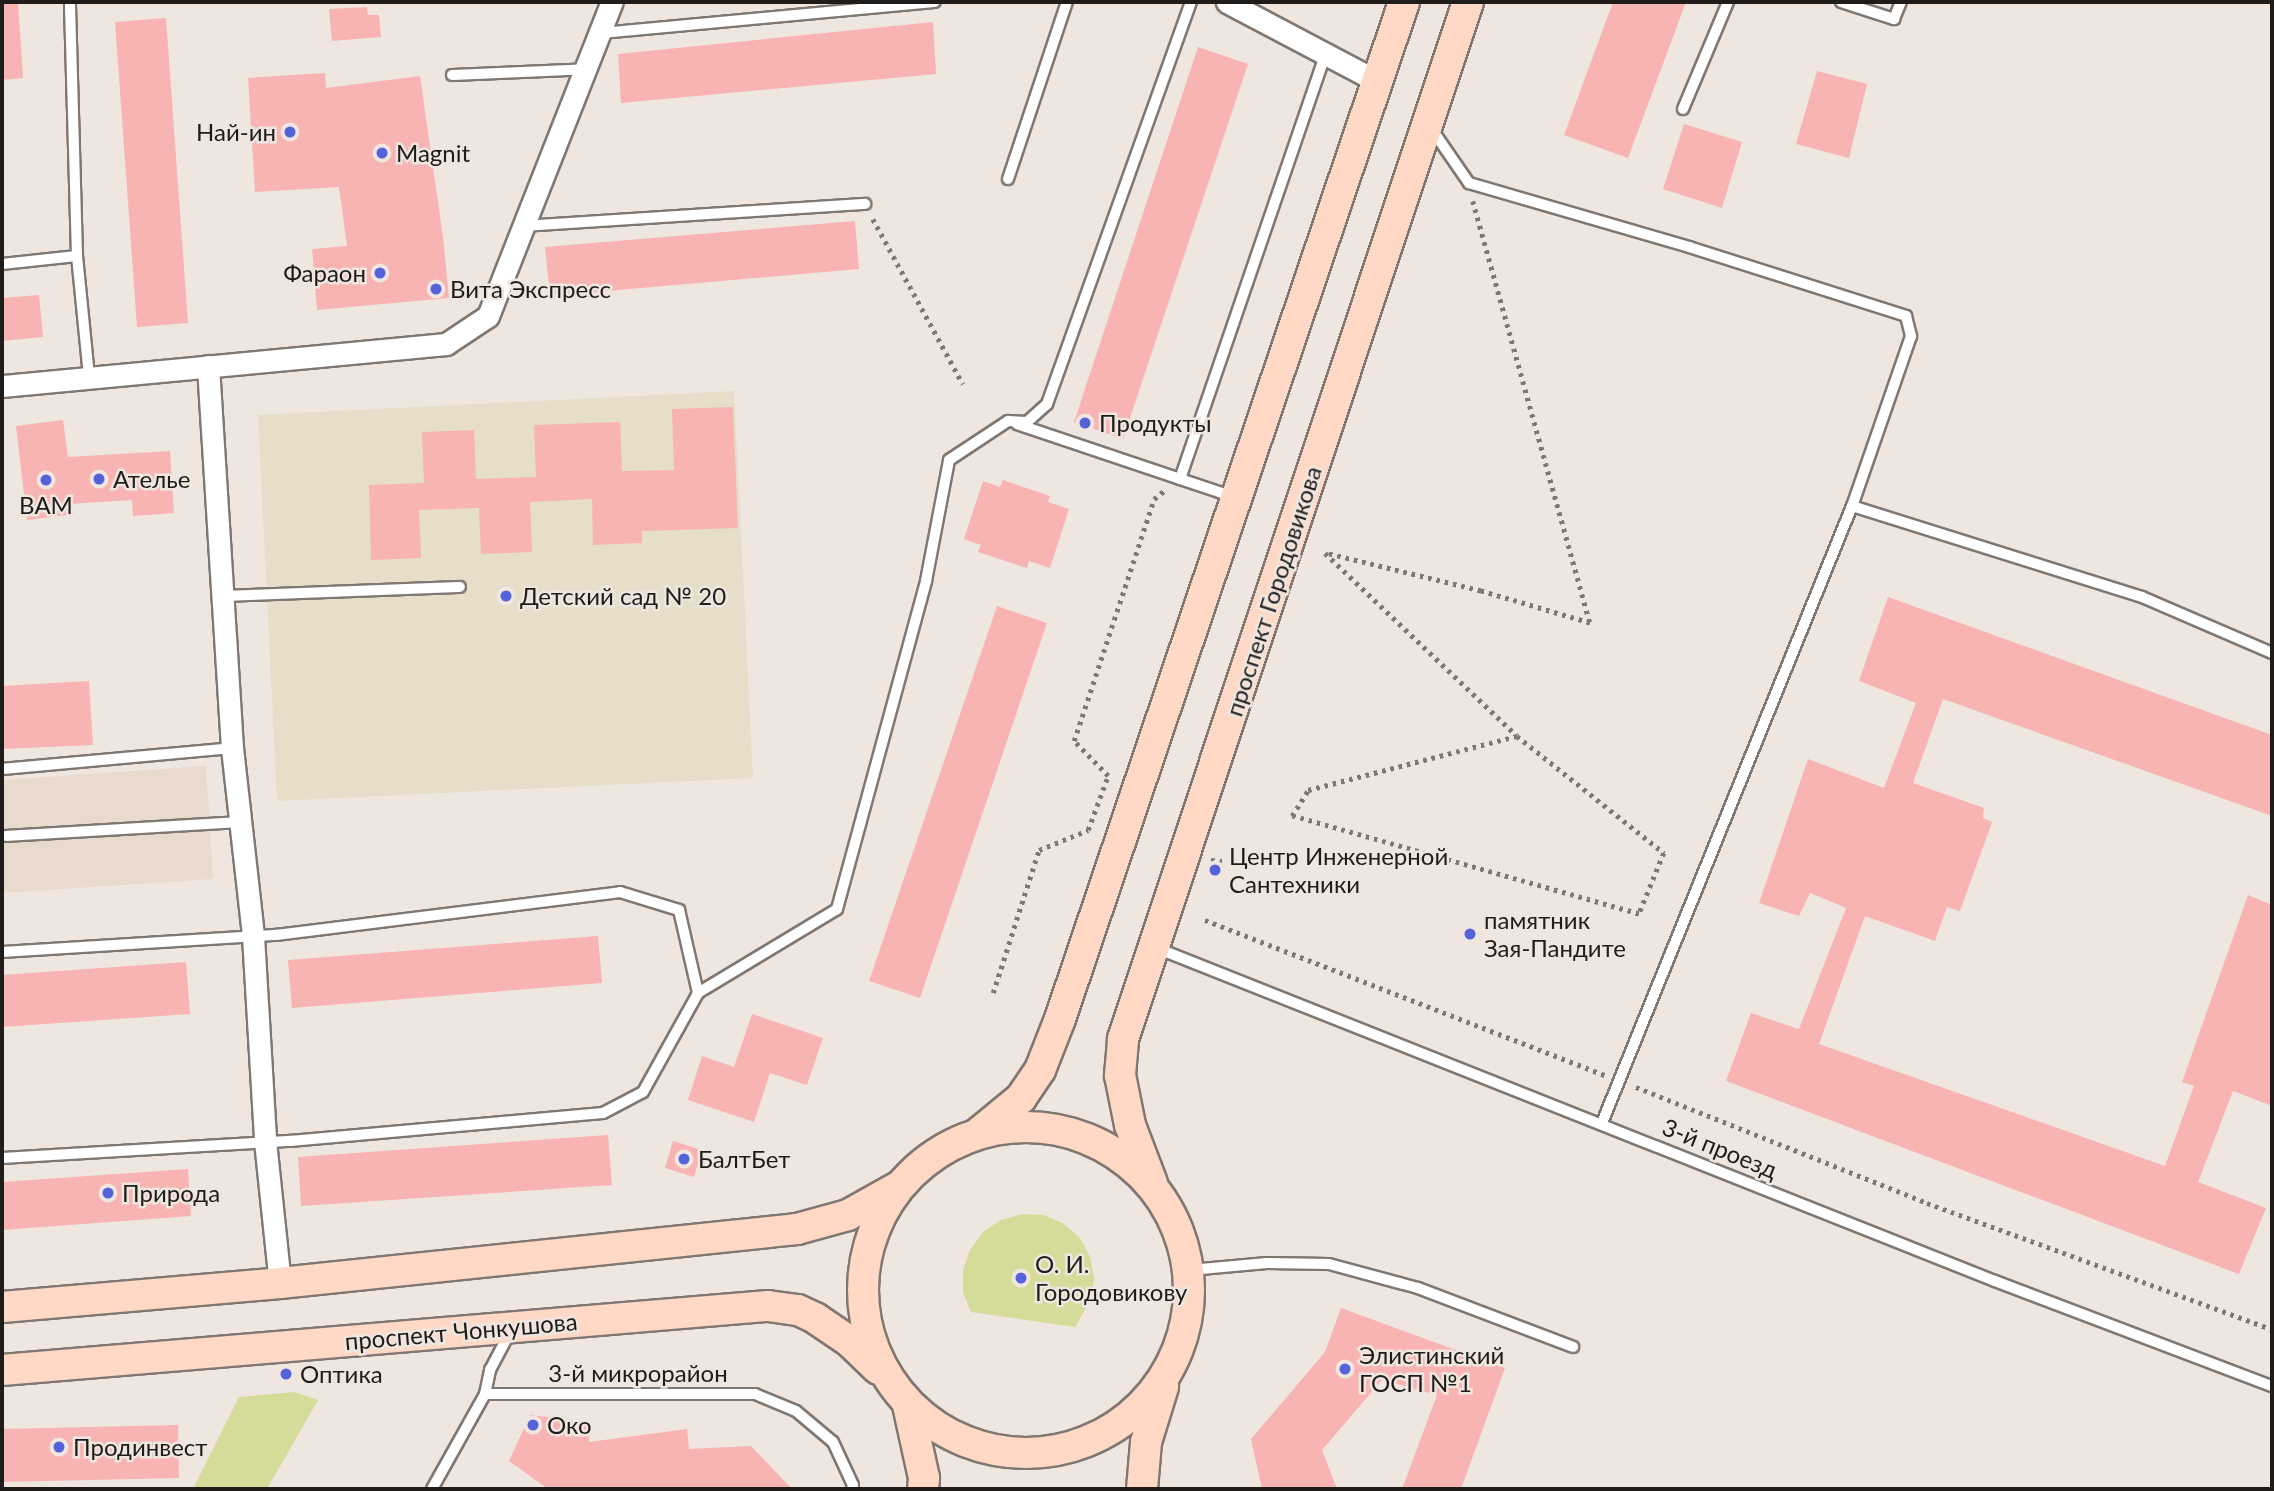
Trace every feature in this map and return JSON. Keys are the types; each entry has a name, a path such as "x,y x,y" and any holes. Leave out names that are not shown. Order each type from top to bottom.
{"main road":[{"path":"2,1307 280,1283 797,1229 848,1215 899,1186 934,1155 977,1134 1021,1098 1040,1070 1123,837 1404,2"},
{"name":"проспект Городовикова","path":"1152,1184 1130,1125 1120,1075 1123,1039 1468,2"},
{"path":"977,1134 1025,1126 1072,1133 1116,1152 1152,1184 1177,1224 1190,1270 1188,1326 1166,1379 1146,1442 1142,1489"},
{"path":"899,1186 874,1228 863,1274 865,1321 880,1366 901,1395 924,1478 923,1489"},
{"name":"проспект Чонкушова","path":"2,1370 768,1306 798,1310 849,1341 901,1395 946,1434 991,1451 1039,1454 1085,1444 1127,1421 1166,1379"}],"street":[{"path":"2,386 446,344 488,316 612,2"},
{"path":"1227,2 1377,81"},
{"path":"208,366 232,748 253,936 265,1141 280,1283"}],"lane":[{"path":"70,2 77,256 89,377"},
{"path":"600,33 935,2"},
{"path":"1008,179 1067,2"},
{"path":"2,1158 265,1141 290,1142 603,1114 643,1091 698,993 837,909 926,581 949,460 1008,421 1027,422 1046,404 1191,2"},
{"path":"1683,109 1728,2"},
{"path":"1841,2 1894,19 1901,2"},
{"path":"1180,479 1325,52"},
{"path":"452,75 587,69"},
{"path":"1429,123 1469,183 1689,247 1906,316 1911,336 1852,506 1602,1123"},
{"path":"524,226 865,204"},
{"path":"2,264 77,256"},
{"path":"1008,421 1236,497"},
{"path":"1852,506 2142,597 2272,653"},
{"path":"222,596 460,587"},
{"path":"2,769 232,748"},
{"path":"6,836 240,822"},
{"path":"2,952 253,936 620,892 679,910 698,993"},
{"name":"3-й проезд","path":"1153,946 1995,1282 2272,1386"},
{"path":"1190,1270 1267,1263 1329,1264 1418,1288 1573,1347"},
{"path":"432,1489 485,1394 490,1370 513,1326"},
{"name":"3-й микрорайон","path":"485,1394 755,1394 796,1411 833,1442 853,1485 852,1489"}],"path":[{"path":"1469,183 1590,623 1481,591 1325,553 1517,736 1664,853 1639,914 1292,816 1308,790 1517,736"},
{"path":"865,204 963,384"},
{"path":"993,993 1039,850 1088,830 1108,776 1074,741 1154,499 1180,479"},
{"path":"1212,860 1222,861"},
{"path":"1205,920 1927,1203 2272,1329"}],"shaded area":[{"name":"Детский сад № 20","path":"734,391 753,778 277,801 258,415"},
{"path":"206,766 213,879 2,893 2,780"}],"green space":[{"path":"1022,1214 1044,1215 1064,1224 1080,1238 1090,1257 1094,1278 1091,1299 1075,1327 971,1312 963,1292 963,1270 970,1250 983,1232 1001,1220"},
{"path":"294,1392 318,1400 267,1489 193,1489 239,1397"}],"building":[{"path":"2,2 18,2 23,78 2,80"},
{"path":"1613,2 1686,2 1628,158 1564,135"},
{"path":"367,7 368,15 379,15 381,37 332,41 329,9"},
{"path":"166,18 188,323 137,327 115,22"},
{"path":"933,22 936,74 621,103 618,54"},
{"path":"1198,47 1248,64 1123,439 1074,422"},
{"path":"1817,71 1867,84 1849,158 1796,144"},
{"path":"325,73 326,88 420,76 449,298 317,310 312,249 347,246 339,187 255,192 248,78"},
{"path":"1684,124 1742,142 1722,208 1663,189"},
{"path":"855,221 859,269 550,296 545,247"},
{"path":"39,295 43,337 2,341 2,298"},
{"name":"Детский сад № 20","path":"733,407 738,528 642,531 642,543 593,545 592,499 530,502 532,552 481,554 479,508 419,510 421,558 371,560 369,485 424,483 422,432 474,430 476,479 536,477 534,425 620,422 622,471 674,470 672,409"},
{"path":"63,420 68,457 170,451 174,513 133,516 132,500 70,504 74,514 27,520 16,426"},
{"path":"1003,480 1050,496 1048,502 1069,509 1050,568 1029,561 1027,568 978,552 981,545 964,539 983,481 1000,487"},
{"path":"1888,597 2272,735 2272,816 1943,699 1913,783 1984,808 1983,818 1992,822 1960,911 1947,907 1935,941 1865,916 1819,1044 2165,1166 2194,1086 2182,1082 2248,895 2272,905 2272,1106 2233,1091 2198,1182 2266,1208 2239,1274 1726,1081 1751,1013 1799,1029 1846,908 1810,893 1799,916 1759,903 1808,759 1884,788 1916,703 1859,681"},
{"path":"997,606 1047,623 920,998 869,981"},
{"path":"89,681 93,745 2,749 2,686"},
{"path":"598,936 602,983 292,1008 288,960"},
{"path":"186,962 190,1014 2,1027 2,975"},
{"path":"752,1014 823,1038 807,1085 770,1073 754,1122 688,1100 702,1056 734,1067"},
{"path":"608,1135 612,1185 301,1206 298,1157"},
{"name":"БалтБет","path":"673,1141 702,1150 694,1177 665,1168"},
{"path":"188,1169 191,1216 2,1230 2,1182"},
{"path":"1341,1308 1505,1368 1461,1489 1402,1489 1437,1395 1382,1380 1322,1450 1337,1489 1262,1489 1251,1439 1325,1352"},
{"path":"530,1415 588,1422 589,1442 687,1429 689,1449 751,1446 792,1489 548,1489 509,1461"},
{"path":"178,1425 179,1478 2,1482 2,1429"}],"place":[{"name":"Най-ин","path":"290,132"},
{"name":"Magnit","path":"382,153"},
{"name":"Фараон","path":"380,273"},
{"name":"Вита Экспресс","path":"436,289"},
{"name":"Продукты","path":"1085,423"},
{"name":"Ателье","path":"99,479"},
{"name":"ВАМ","path":"46,480"},
{"name":"Детский сад № 20","path":"506,596"},
{"name":"Центр Инженерной Сантехники","path":"1215,870"},
{"name":"памятник Зая-Пандите","path":"1470,934"},
{"name":"БалтБет","path":"684,1159"},
{"name":"Природа","path":"108,1193"},
{"name":"О. И. Городовикову","path":"1021,1278"},
{"name":"Элистинский ГОСП №1","path":"1345,1369"},
{"name":"Оптика","path":"286,1374"},
{"name":"Око","path":"533,1425"},
{"name":"Продинвест","path":"59,1447"}]}
